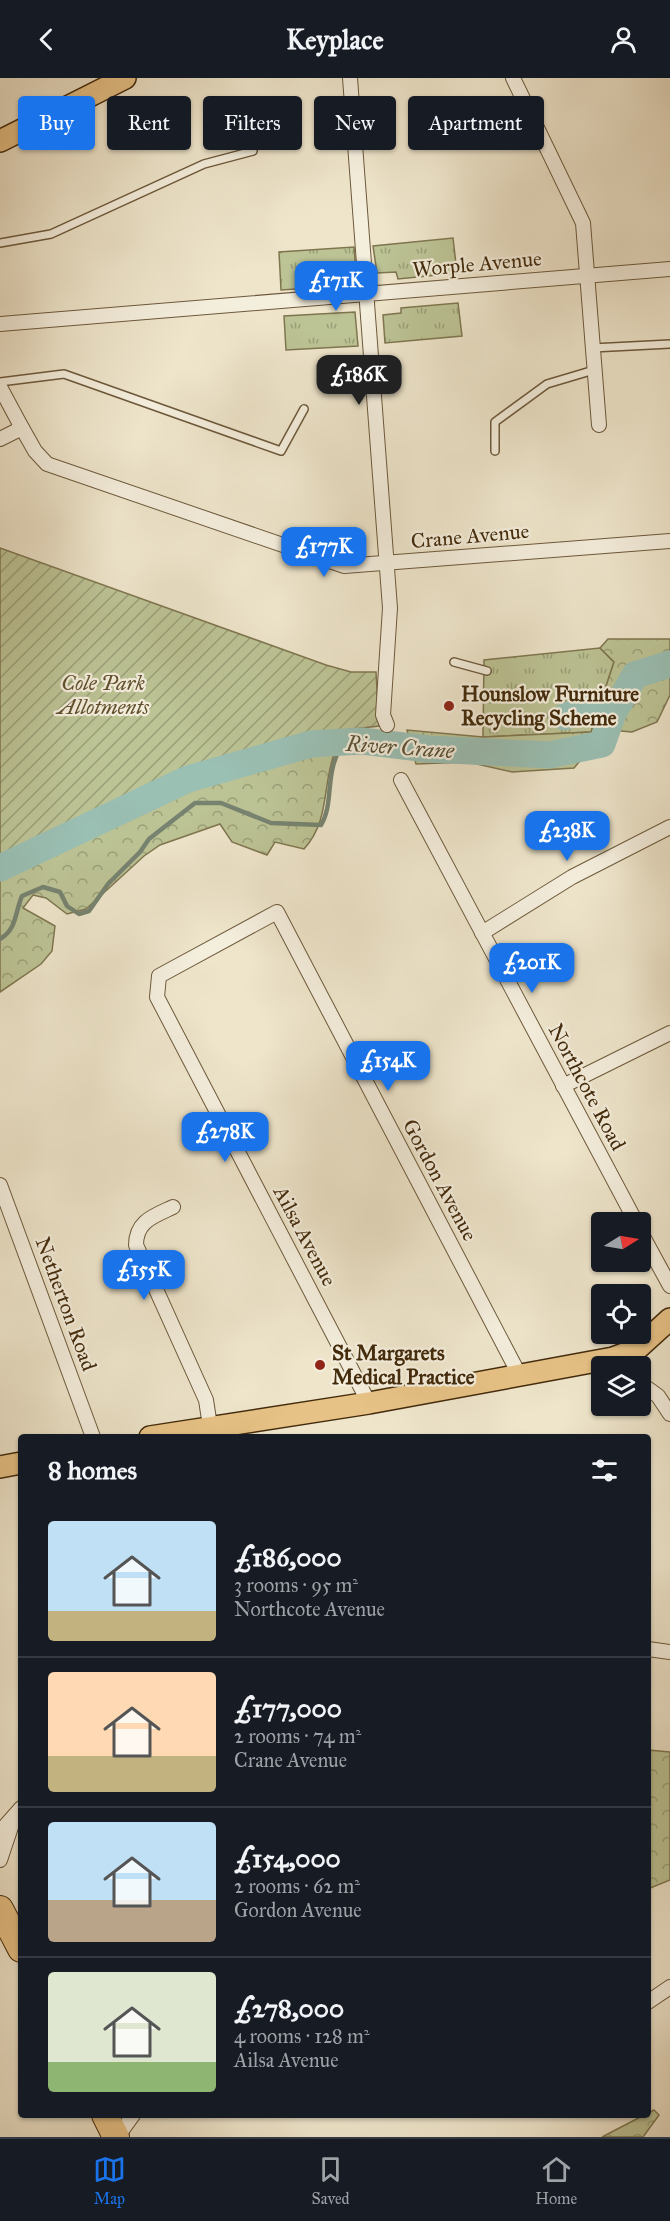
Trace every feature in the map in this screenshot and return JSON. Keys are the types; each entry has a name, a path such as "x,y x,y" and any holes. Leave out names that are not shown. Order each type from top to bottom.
{"highway":[{"path":"0,1909 18,1943"},
{"path":"106,2118 116,2137"}],"main road":[{"path":"0,141 125,78"},
{"path":"630,1356 670,1319"},
{"path":"188,1434 210,1426 369,1403 591,1366"},
{"path":"0,1467 18,1464"}],"street":[{"path":"350,78 390,608 383,715 387,725"},
{"path":"513,78 583,223 599,425"},
{"name":"Worple Avenue","path":"0,324 670,269"},
{"name":"Crane Avenue","path":"0,384 35,451 47,464 334,565 670,541"},
{"path":"0,439 22,428"},
{"name":"Northcote Road","path":"401,780 631,1212"},
{"path":"482,933 572,877 670,827"},
{"name":"Gordon Avenue","path":"208,949 277,912 520,1377"},
{"name":"Ailsa Avenue","path":"208,949 159,976 157,997 369,1403"},
{"path":"563,1086 670,1033"},
{"name":"Netherton Road","path":"0,1185 92,1434"},
{"path":"173,1208 148,1219 136,1234 136,1245 206,1400 210,1426"},
{"path":"651,1251 670,1286"},
{"path":"651,1391 658,1396 670,1414"},
{"path":"651,1650 670,1652"},
{"path":"0,1832 18,1813"},
{"path":"0,1860 18,1813"},
{"path":"651,2000 670,1987"},
{"path":"116,2137 131,2118"}],"lane":[{"path":"0,243 51,234 204,164 253,151"},
{"path":"592,348 670,344"},
{"path":"495,451 495,423 546,384 594,370"},
{"path":"0,384 64,374 281,451 304,409"},
{"path":"454,662 487,671"}],"green space":[{"path":"453,238 457,273 398,279 396,272 377,273 373,246"},
{"path":"354,247 357,285 281,290 279,252"},
{"path":"458,303 462,336 385,343 383,315 401,313 401,308"},
{"path":"355,312 358,346 286,350 284,316"},
{"name":"Cole Park Allotments","path":"0,548 326,665 351,672 376,672 379,726 309,734 222,757 162,779 86,821 0,861"},
{"path":"608,639 670,639 670,695 657,722 632,732 610,730 574,768 512,772 468,762 416,764 407,730 483,737 591,732 614,662 600,648"},
{"path":"600,648 614,662 591,732 483,737 484,660"},
{"path":"335,751 322,815 318,827 304,849 275,842 267,855 232,842 220,824 160,845 144,856 86,909 67,914 46,898 33,895 23,908 55,926 52,951 41,964 0,992 0,879 122,820 204,784 247,769 290,758"},
{"path":"651,1750 670,1752 670,1880 651,1888"},
{"path":"654,2110 659,2115 643,2137 602,2137 639,2118 651,2118 651,2112"}],"waterway":[{"name":"River Crane","path":"0,868 188,779 311,744 362,741 428,749 549,755 602,744 613,713 635,675 670,664"},
{"path":"564,717 590,707 620,702"},
{"path":"0,939 13,925 22,896 43,887 60,892 67,906 79,914 89,911 108,884 140,852 149,839 195,803 221,803 271,823 321,825 328,807 334,764 344,742"}],"place":[{"name":"Hounslow Furniture Recycling Scheme","path":"449,706"},
{"name":"St Margarets Medical Practice","path":"320,1365"}]}
